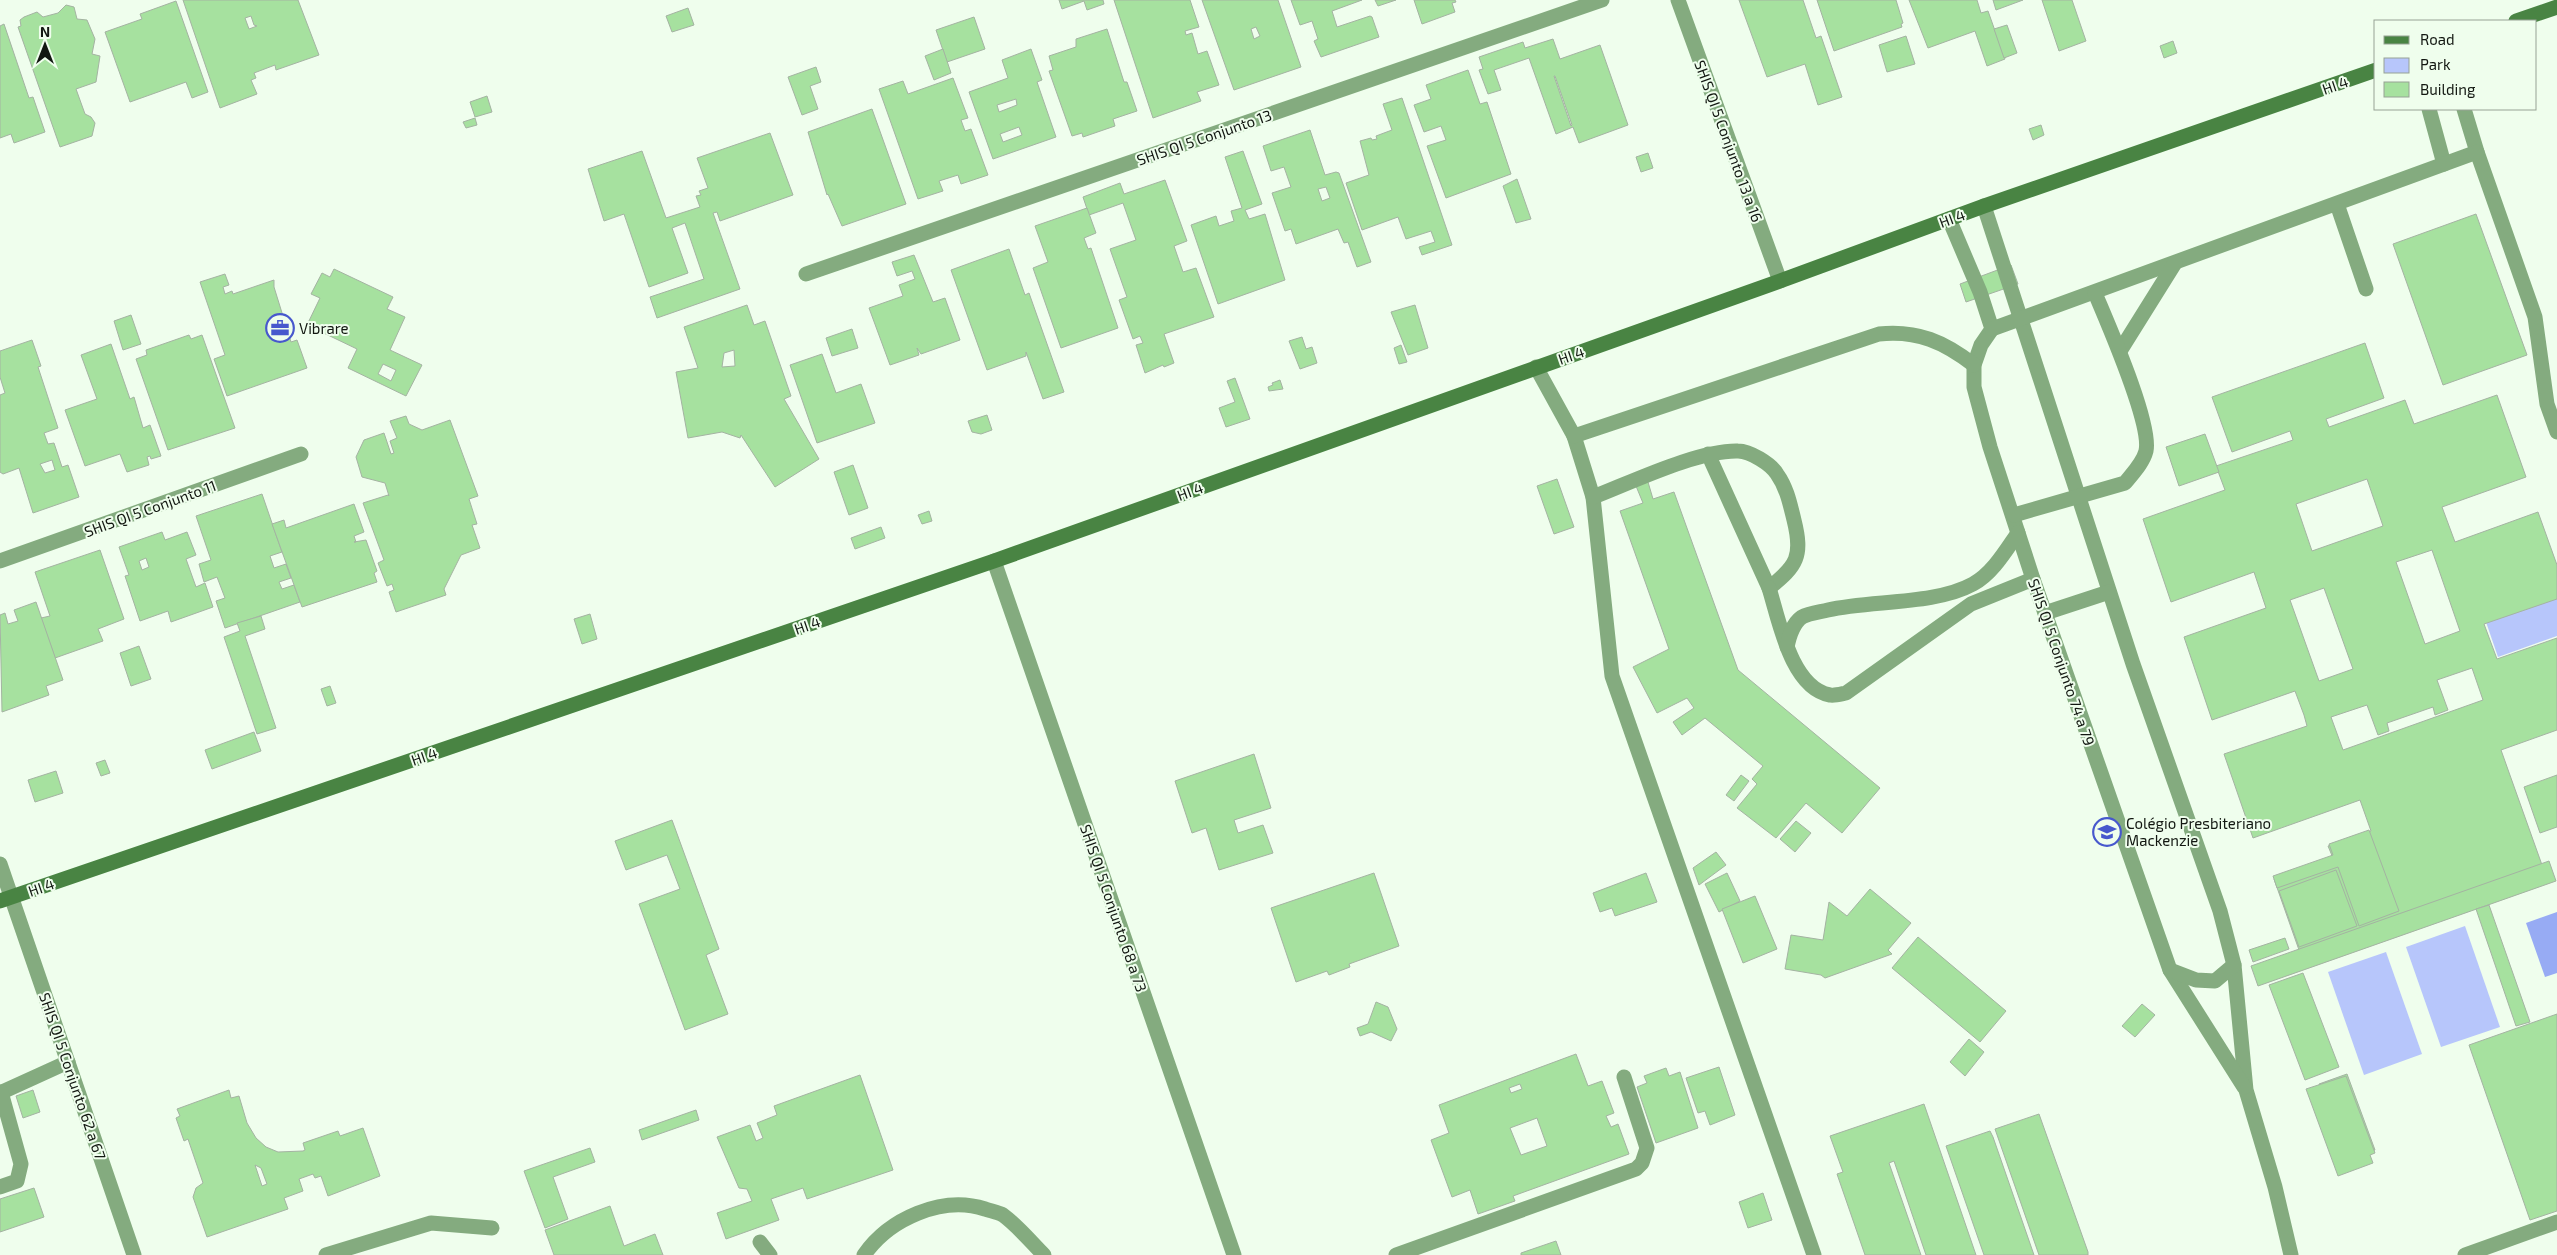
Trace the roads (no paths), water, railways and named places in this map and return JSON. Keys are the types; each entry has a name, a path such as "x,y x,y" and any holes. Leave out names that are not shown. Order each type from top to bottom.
{"street":[{"name":"SHIS QI 5 Conjunto 13","path":"806,274 1602,0"},
{"name":"SHIS QI 5 Conjunto 13 a 16","path":"1678,0 1780,281"},
{"path":"2519,20 2557,7"},
{"name":"HI 4","path":"6,899 994,561 1780,281 1984,206 2374,71"},
{"path":"2429,110 2444,164"},
{"path":"2464,110 2477,152 2536,317 2547,404 2557,432"},
{"path":"1949,219 1980,292 1992,329 2022,320 2477,152"},
{"path":"2337,204 2366,289"},
{"name":"SHIS QI 5 Conjunto 74 a 79","path":"1984,206 2132,664 2220,911 2234,965 2246,1090 2275,1187 2291,1255"},
{"path":"2120,351 2175,263"},
{"path":"2014,515 2077,495 2124,483 2137,469 2146,451 2146,435 2120,351 2095,293"},
{"name":"SHIS QI 5 Conjunto 74 a 79","path":"1992,329 1982,345 1974,365 1974,387 1990,447 2014,515 2033,579 2170,970 2246,1090"},
{"path":"1574,436 1879,334 1900,332 1925,338 1949,346 1974,365"},
{"path":"1536,367 1574,436 1593,497 1612,676 1814,1255"},
{"path":"1593,497 1708,454 1740,451 1756,457 1776,472 1788,494 1799,539 1798,556 1788,573 1769,588"},
{"name":"SHIS QI 5 Conjunto 11","path":"0,561 301,454"},
{"path":"1708,454 1769,588 1787,648 1800,676 1812,686 1830,695 1846,694 1971,604 2033,579"},
{"path":"1787,648 1790,632 1802,618 1846,606 1904,601 1961,590 1976,583 1993,567 2018,533"},
{"name":"SHIS QI 5 Conjunto 68 a 73","path":"994,561 1234,1255"},
{"path":"1961,590 1971,604"},
{"path":"2045,613 2109,592"},
{"name":"SHIS QI 5 Conjunto 62 a 67","path":"0,864 6,899 68,1062 134,1255"},
{"path":"2170,970 2196,980 2215,981 2234,965"},
{"path":"0,1187 17,1181 21,1164 1,1092 68,1062"},
{"path":"1396,1255 1636,1169 1642,1163 1647,1148 1624,1076"},
{"path":"864,1255 871,1245 906,1218 946,1205 976,1206 1002,1214 1044,1255"},
{"path":"2465,1255 2557,1222"},
{"path":"326,1255 431,1223 492,1228"},
{"path":"760,1242 770,1255"}],"place":[{"name":"Vibrare","path":"280,328"},
{"name":"Colégio Presbiteriano Mackenzie","path":"2107,832"}]}
